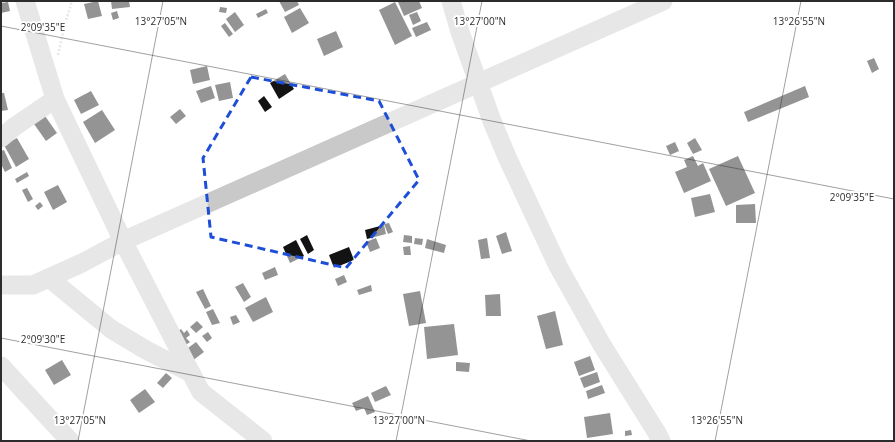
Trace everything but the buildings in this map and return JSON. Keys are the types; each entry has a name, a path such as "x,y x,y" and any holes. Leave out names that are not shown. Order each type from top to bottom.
{"street":[{"path":"25,1 55,98 123,241 201,392 263,441"},
{"path":"451,1 460,32 492,121 507,157 558,266 602,345 661,441"},
{"path":"1,285 33,285 82,263 123,241 663,1"},
{"path":"1,138 55,98"},
{"path":"49,278 111,329 146,350 191,373"},
{"path":"1,366 70,441"}],"path":[{"path":"58,58 65,24 72,1"}],"highlighted area":[{"path":"251,77 379,101 419,180 346,268 211,237 203,158"}]}
